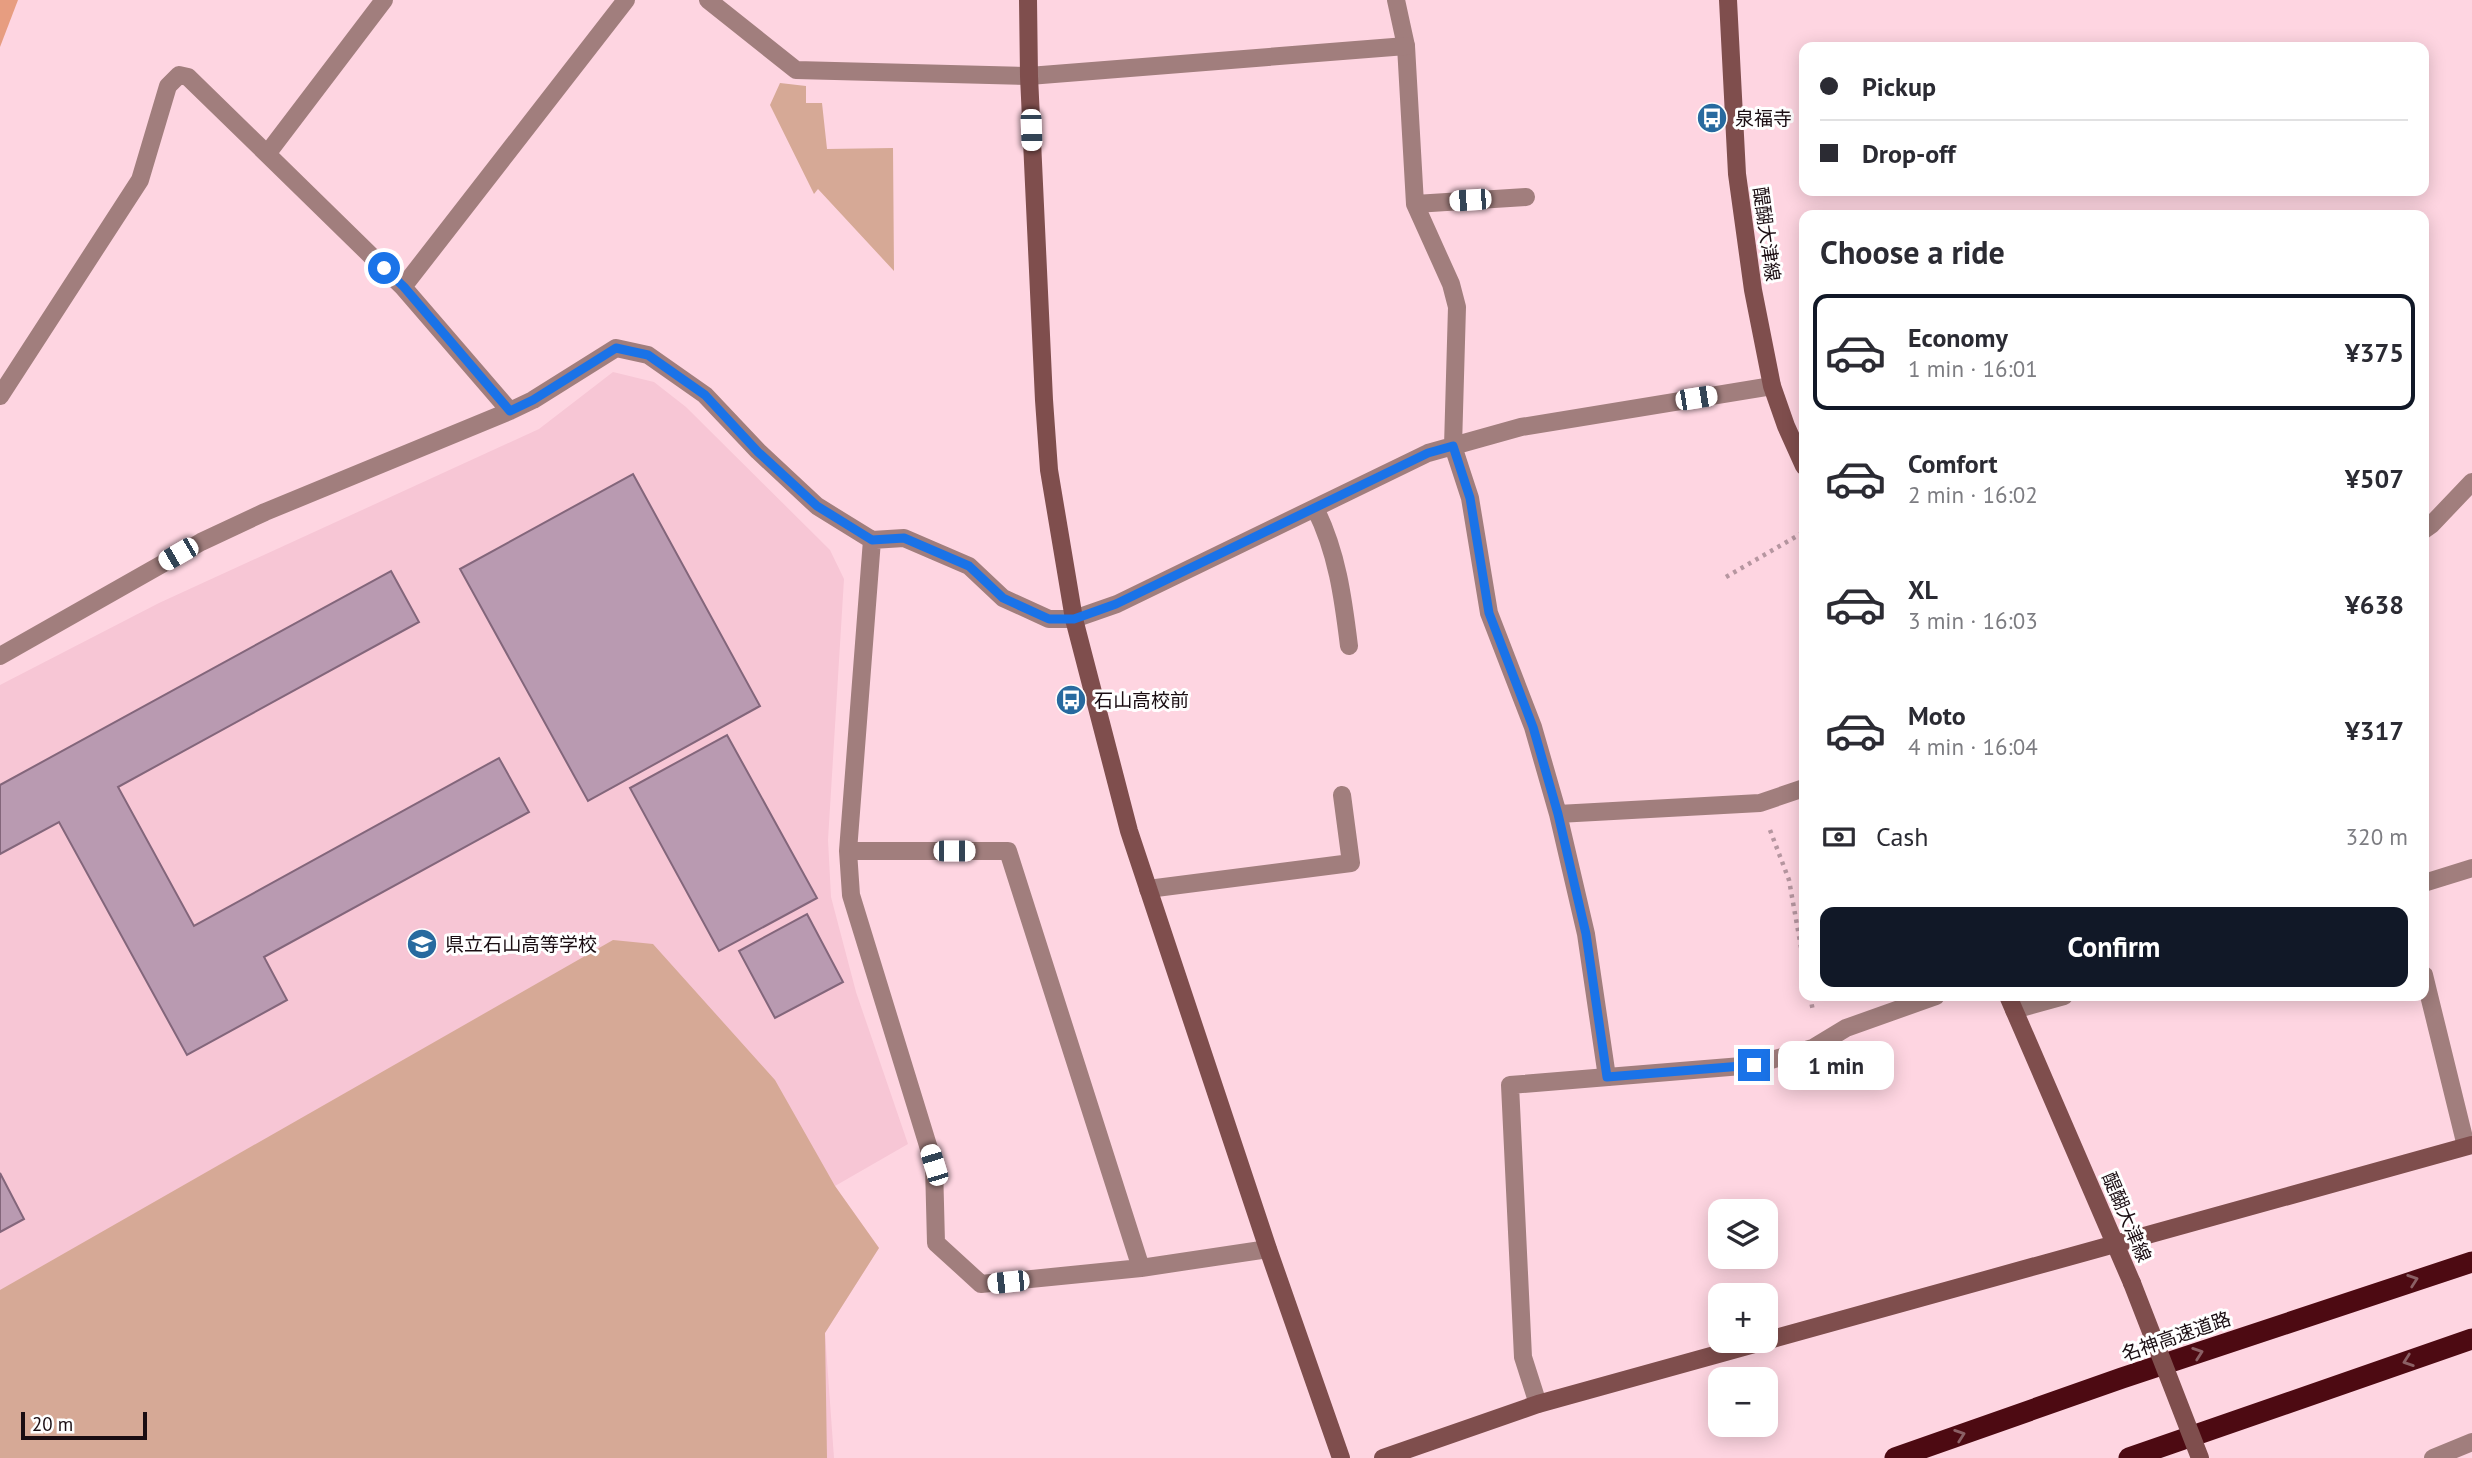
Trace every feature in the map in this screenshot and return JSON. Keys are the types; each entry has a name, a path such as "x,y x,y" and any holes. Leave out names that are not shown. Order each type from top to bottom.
{"highway":[{"name":"名神高速道路","path":"1895,1458 2135,1374 2472,1262"},
{"path":"2129,1458 2472,1339"}],"street":[{"path":"267,154 384,0"},
{"path":"404,287 626,0"},
{"path":"708,0 796,70 1029,76 1406,46"},
{"path":"1028,0 1029,76 1049,470 1074,619 1129,831 1268,1249 1341,1458"},
{"path":"1396,0 1406,46 1415,204 1451,284 1457,307 1453,446 1470,498 1489,613 1533,727 1558,814 1586,934 1607,1077"},
{"name":"醍醐大津線","path":"1728,0 1737,174 1753,290 1772,386 1799,455"},
{"path":"0,396 140,180 169,86 179,75 188,77 404,287 510,411"},
{"path":"1415,204 1526,197"},
{"path":"0,656 201,542 265,512 510,411 533,400 616,348 648,355 705,395 758,452 817,506 872,540 904,538 969,566 1003,598 1049,619 1074,619 1116,604 1428,453 1521,427 1772,386"},
{"path":"2429,527 2472,482"},
{"path":"1315,508 1327,531 1341,578 1349,646"},
{"path":"872,540 848,851 851,895 934,1165 936,1243 981,1284 1141,1269 1268,1249"},
{"path":"1558,814 1760,803 1799,790"},
{"path":"1148,889 1351,863 1342,795"},
{"path":"848,851 1007,851 1141,1269"},
{"path":"2429,881 2472,868"},
{"path":"1382,1458 1538,1404 2469,1145 2429,994"},
{"path":"1538,1404 1523,1357 1510,1085 1754,1065 1813,1048 1846,1028 1922,1001"},
{"name":"醍醐大津線","path":"2011,1003 2116,1244 2200,1458"},
{"path":"2433,1458 2472,1442"}],"path":[{"path":"1726,578 1799,535"},
{"path":"1760,803 1789,880 1799,936"}],"shaded area":[{"path":"0,0 18,0 0,47"},
{"path":"780,83 806,86 806,103 822,103 827,149 893,148 894,271 818,189 814,194 770,105"},
{"name":"県立石山高等学校","path":"613,372 654,382 686,407 830,550 844,579 828,840 831,897 856,992 908,1144 835,1186 879,1248 825,1333 834,1458 0,1458 0,685 159,603 539,429"},
{"path":"613,940 653,944 775,1080 835,1186 879,1248 825,1333 827,1458 0,1458 0,1290"}],"building":[{"path":"633,474 760,706 588,801 460,569"},
{"path":"391,571 419,622 118,787 194,926 499,758 529,812 264,957 287,1000 187,1055 59,822 0,854 0,785"},
{"path":"727,735 817,898 719,951 630,788"},
{"path":"807,914 843,982 775,1018 739,951"},
{"path":"0,1173 24,1219 0,1232"}],"place":[{"name":"泉福寺","path":"1712,118"},
{"name":"石山高校前","path":"1071,700"},
{"name":"県立石山高等学校","path":"422,944"}],"route":[{"path":"384,268 404,287 510,411 533,400 616,348 648,355 705,395 758,452 817,506 872,540 904,538 969,566 1003,598 1049,619 1074,619 1116,604 1428,453 1453,446 1470,498 1489,613 1533,727 1558,814 1586,934 1607,1077 1754,1065"}]}
